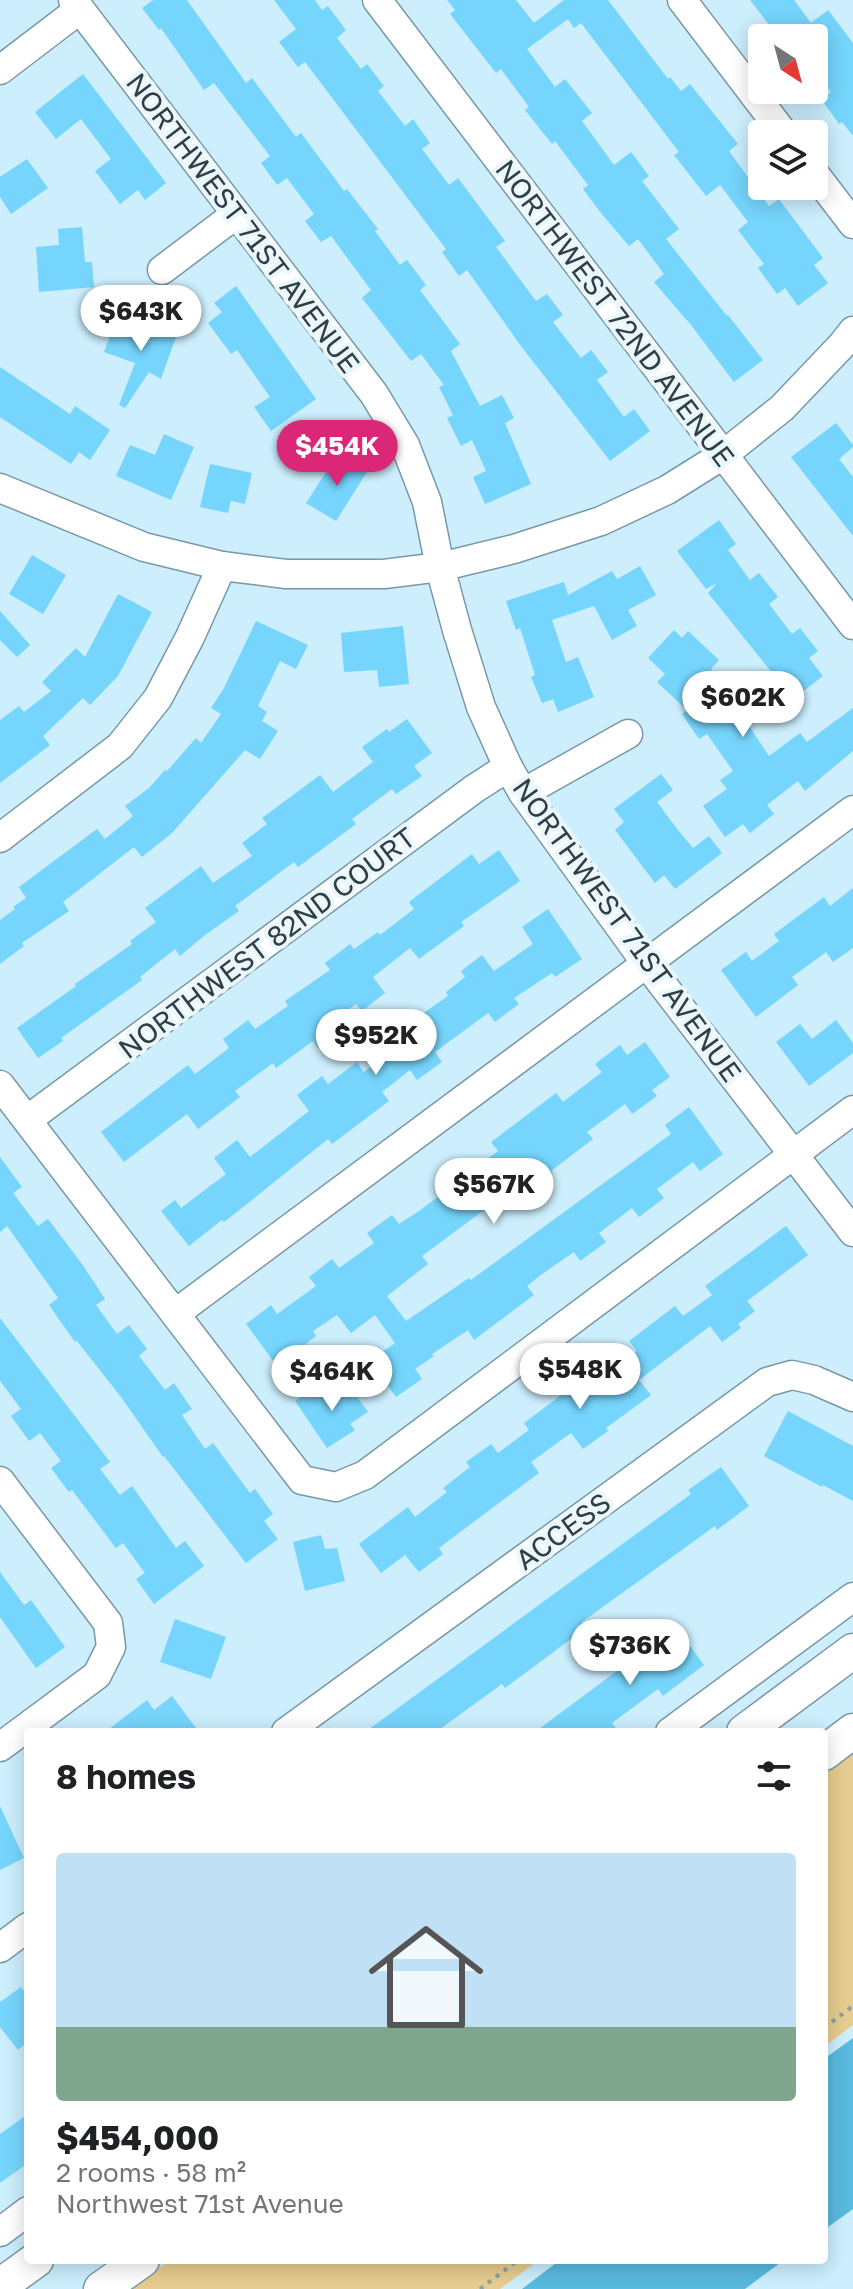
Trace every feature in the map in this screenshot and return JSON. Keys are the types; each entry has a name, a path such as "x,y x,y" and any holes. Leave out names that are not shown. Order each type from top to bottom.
{"main road":[{"path":"749,1728 853,1651"},
{"path":"828,1750 853,1731"},
{"path":"0,2286 30,2264"},
{"path":"101,2289 136,2264"}],"street":[{"name":"NORTHWEST 72ND AVENUE","path":"377,0 853,625"},
{"path":"682,0 773,120"},
{"path":"0,70 76,5"},
{"name":"NORTHWEST 71ST AVENUE","path":"76,5 374,394 405,445 427,502 440,567 481,707 523,793 646,963 853,1232"},
{"path":"828,191 853,224"},
{"path":"162,270 235,215"},
{"path":"1,492 144,547 222,566 286,574 384,574 440,567 514,549 601,521 667,490 723,455 782,408 853,331"},
{"path":"0,838 120,746 158,698 222,566"},
{"path":"523,793 628,734"},
{"name":"NORTHWEST 82ND COURT","path":"27,1120 508,767"},
{"path":"176,1313 853,810"},
{"path":"0,1085 302,1480 336,1487 365,1475 853,1110"},
{"name":"ACCESS","path":"291,1728 767,1382 792,1375 814,1380 853,1397"},
{"path":"0,1481 108,1623 111,1647 97,1675 26,1728"},
{"path":"675,1728 853,1597"},
{"path":"0,1747 24,1729"},
{"path":"0,1948 24,1930"},
{"path":"0,2232 24,2214"}],"path":[{"path":"828,2025 853,2006"},
{"path":"480,2289 513,2264"}],"shaded area":[{"path":"853,1751 853,2025 828,2044 828,1769"},
{"path":"165,2264 534,2264 500,2289 131,2289"}],"water":[{"path":"853,2038 853,2209 828,2227 828,2056"},
{"path":"555,2264 779,2264 745,2289 522,2289"}],"building":[{"path":"153,0 187,0 246,83 252,78 296,137 301,133 344,191 347,189 378,229 375,231 400,265 407,260 426,285 420,290 460,344 451,351 480,406 502,395 514,418 505,423 531,484 485,504 473,477 486,471 472,440 461,446 447,418 453,415 439,387 444,385 421,354 411,361 362,298 371,290 331,236 321,242 305,221 314,214 287,178 277,185 261,163 270,156 214,83 204,90 161,28 159,30 142,8"},
{"path":"274,0 315,0 322,10 328,6 346,30 337,38 361,69 367,64 384,86 378,91 405,126 413,119 430,143 422,149 449,185 458,178 505,241 496,247 536,301 547,294 563,315 553,322 581,358 591,350 608,372 597,380 624,417 634,409 650,431 610,461 467,270 459,276 442,252 446,249 305,62 298,67 279,42 296,29"},
{"path":"447,0 516,0 534,23 564,0 608,0 668,79 670,77 681,91 690,84 738,144 729,151 748,177 748,200 765,200 769,206 780,200 823,258 814,265 828,283 798,306 785,288 777,294 758,268 764,264 738,230 748,222 720,185 706,196 674,155 679,152 581,23 574,28 568,19 527,49 555,87 565,79 592,113 582,121 614,165 631,152 649,176 642,181 679,229 666,239 763,360 734,382 654,282 664,274 638,239 629,246 601,213 583,189 588,185 555,141 552,144 525,110 529,107 501,69 496,73 450,14 455,10"},
{"path":"750,0 794,0 811,23 828,10 853,43 853,136 842,122 839,124 825,104 828,104 828,94 831,92 828,88 828,24 768,24"},
{"path":"83,74 166,183 145,200 138,190 120,204 95,171 111,159 81,119 56,139 35,112"},
{"path":"27,159 48,188 11,214 0,197 0,177"},
{"path":"82,227 85,262 92,262 94,287 39,292 36,247 59,245 58,229"},
{"path":"236,286 316,399 271,431 254,407 270,397 237,350 231,354 208,323 222,312 214,303"},
{"path":"116,320 144,331 147,323 177,334 161,379 149,372 125,408 119,405 135,363 104,352"},
{"path":"0,367 70,414 75,406 110,430 90,460 79,452 71,464 0,417"},
{"path":"836,423 853,445 839,459 853,477 853,536 791,457"},
{"path":"164,434 194,447 171,500 116,476 130,445 155,455"},
{"path":"338,454 367,472 336,521 306,503"},
{"path":"210,464 252,473 245,504 231,501 228,513 200,507"},
{"path":"719,520 736,544 728,550 750,580 759,573 778,597 769,604 792,634 800,628 818,651 809,658 823,676 793,699 708,593 717,583 706,589 677,551"},
{"path":"32,555 66,575 43,614 9,594"},
{"path":"640,566 656,595 628,610 637,626 612,640 594,606 552,620 566,662 578,657 594,697 558,712 553,699 542,703 531,677 535,675 520,628 516,630 506,601 564,582 568,595 612,571 617,579"},
{"path":"118,594 152,612 118,676 90,705 83,698 43,736 50,745 0,783 0,720 19,706 24,712 51,691 42,682 76,648 85,657"},
{"path":"0,611 30,645 17,657 0,640"},
{"path":"256,621 308,645 296,669 280,661 258,706 267,712 262,721 278,731 260,759 245,750 172,833 142,857 134,847 63,902 69,911 22,943 24,946 0,964 0,920 26,898 19,887 97,829 105,839 133,816 125,806 167,771 196,738 201,743 221,714 211,708"},
{"path":"403,626 409,684 379,687 377,670 344,672 341,633"},
{"path":"674,630 682,638 688,631 719,660 711,669 769,756 800,733 807,742 853,708 853,751 805,791 798,781 767,805 774,814 750,833 743,824 725,837 703,806 727,789 720,780 733,771 707,734 699,739 682,714 687,710 657,682 665,674 648,658"},
{"path":"407,719 432,753 414,766 422,776 396,794 392,789 352,819 356,824 298,867 294,862 235,906 239,911 180,956 175,949 140,977 142,980 38,1058 17,1028 132,944 130,941 156,922 145,908 201,866 213,883 252,856 242,843 267,824 262,818 320,775 333,792 373,762 362,747"},
{"path":"661,774 673,790 657,802 678,830 693,848 709,836 722,853 675,889 664,875 655,883 615,830 624,822 614,809"},
{"path":"499,850 520,881 461,922 464,926 419,959 410,948 373,977 385,993 362,1011 356,1004 327,1024 335,1036 318,1048 313,1041 276,1068 273,1063 235,1091 240,1097 198,1129 187,1114 124,1162 101,1132 188,1065 195,1074 229,1048 223,1039 248,1020 255,1029 288,1006 285,1001 330,970 325,963 350,944 354,949 378,932 380,935 414,909 409,902 472,854 479,864"},
{"path":"853,888 853,948 833,962 826,952 792,977 798,985 756,1017 721,970 746,952 752,961 779,941 774,934 824,897 830,906"},
{"path":"548,909 582,959 555,977 552,973 514,998 519,1004 495,1022 488,1013 435,1052 442,1062 417,1080 410,1070 382,1092 389,1101 332,1144 328,1139 189,1246 161,1211 175,1200 181,1208 226,1174 214,1158 237,1140 250,1157 309,1111 297,1095 322,1076 328,1084 357,1062 364,1072 394,1048 388,1038 448,996 446,992 465,977 461,971 482,955 494,971 533,944 522,927"},
{"path":"836,1020 853,1043 853,1053 809,1086 776,1042 800,1024 812,1039"},
{"path":"645,1042 670,1077 652,1090 657,1096 632,1114 625,1104 587,1132 593,1139 551,1171 553,1173 521,1196 515,1187 422,1256 428,1264 387,1296 406,1321 469,1278 471,1280 671,1134 665,1125 689,1107 723,1154 700,1171 693,1162 657,1189 664,1198 639,1217 632,1208 599,1233 606,1242 580,1261 574,1252 542,1274 527,1286 534,1295 474,1340 468,1330 432,1354 434,1356 415,1369 422,1379 396,1397 370,1361 395,1343 375,1315 351,1333 337,1315 313,1331 316,1336 277,1366 246,1324 271,1305 277,1314 316,1286 309,1277 332,1259 339,1268 374,1243 367,1233 392,1215 399,1224 446,1191 438,1180 460,1163 468,1174 498,1151 491,1142 556,1093 563,1102 602,1072 595,1064 620,1045 627,1055"},
{"path":"0,1157 22,1187 13,1193 38,1226 48,1219 82,1264 105,1299 96,1305 117,1334 129,1325 147,1349 139,1356 165,1390 174,1383 192,1409 182,1415 205,1449 213,1443 250,1493 255,1489 273,1514 264,1521 278,1539 246,1563 163,1457 121,1397 75,1342 49,1305 58,1298 7,1226 0,1232"},
{"path":"786,1226 808,1255 747,1301 755,1311 738,1324 741,1328 722,1342 710,1326 639,1380 651,1395 583,1449 571,1433 531,1462 539,1473 439,1548 443,1554 419,1572 405,1555 381,1573 359,1544 408,1507 415,1517 447,1492 443,1488 470,1467 466,1462 491,1444 498,1453 529,1430 524,1423 573,1386 580,1395 637,1351 629,1341 675,1306 683,1316 712,1295 705,1286"},
{"path":"0,1318 110,1462 100,1469 120,1495 132,1486 176,1548 185,1541 204,1566 154,1604 136,1579 145,1573 123,1543 116,1548 72,1490 69,1492 51,1468 61,1461 40,1433 29,1441 11,1416 21,1409 0,1381"},
{"path":"318,1385 328,1399 349,1385 368,1412 350,1424 355,1430 327,1448 295,1401"},
{"path":"788,1411 853,1446 853,1501 764,1456"},
{"path":"721,1467 749,1506 717,1530 715,1526 582,1622 586,1628 505,1688 502,1684 442,1728 370,1728 691,1494 688,1490"},
{"path":"321,1535 325,1549 337,1548 345,1581 305,1591 293,1542"},
{"path":"0,1572 24,1605 31,1600 65,1647 36,1668 0,1617"},
{"path":"175,1619 226,1637 211,1679 160,1662"},
{"path":"676,1627 704,1665 663,1696 658,1689 612,1723 616,1728 540,1728"},
{"path":"172,1696 196,1728 110,1728 147,1700 154,1710"},
{"path":"0,1806 24,1858 0,1870"},
{"path":"21,1987 24,1991 24,2045 18,2050 0,2027 0,2002"},
{"path":"24,2117 24,2166 0,2183 0,2134"}]}
